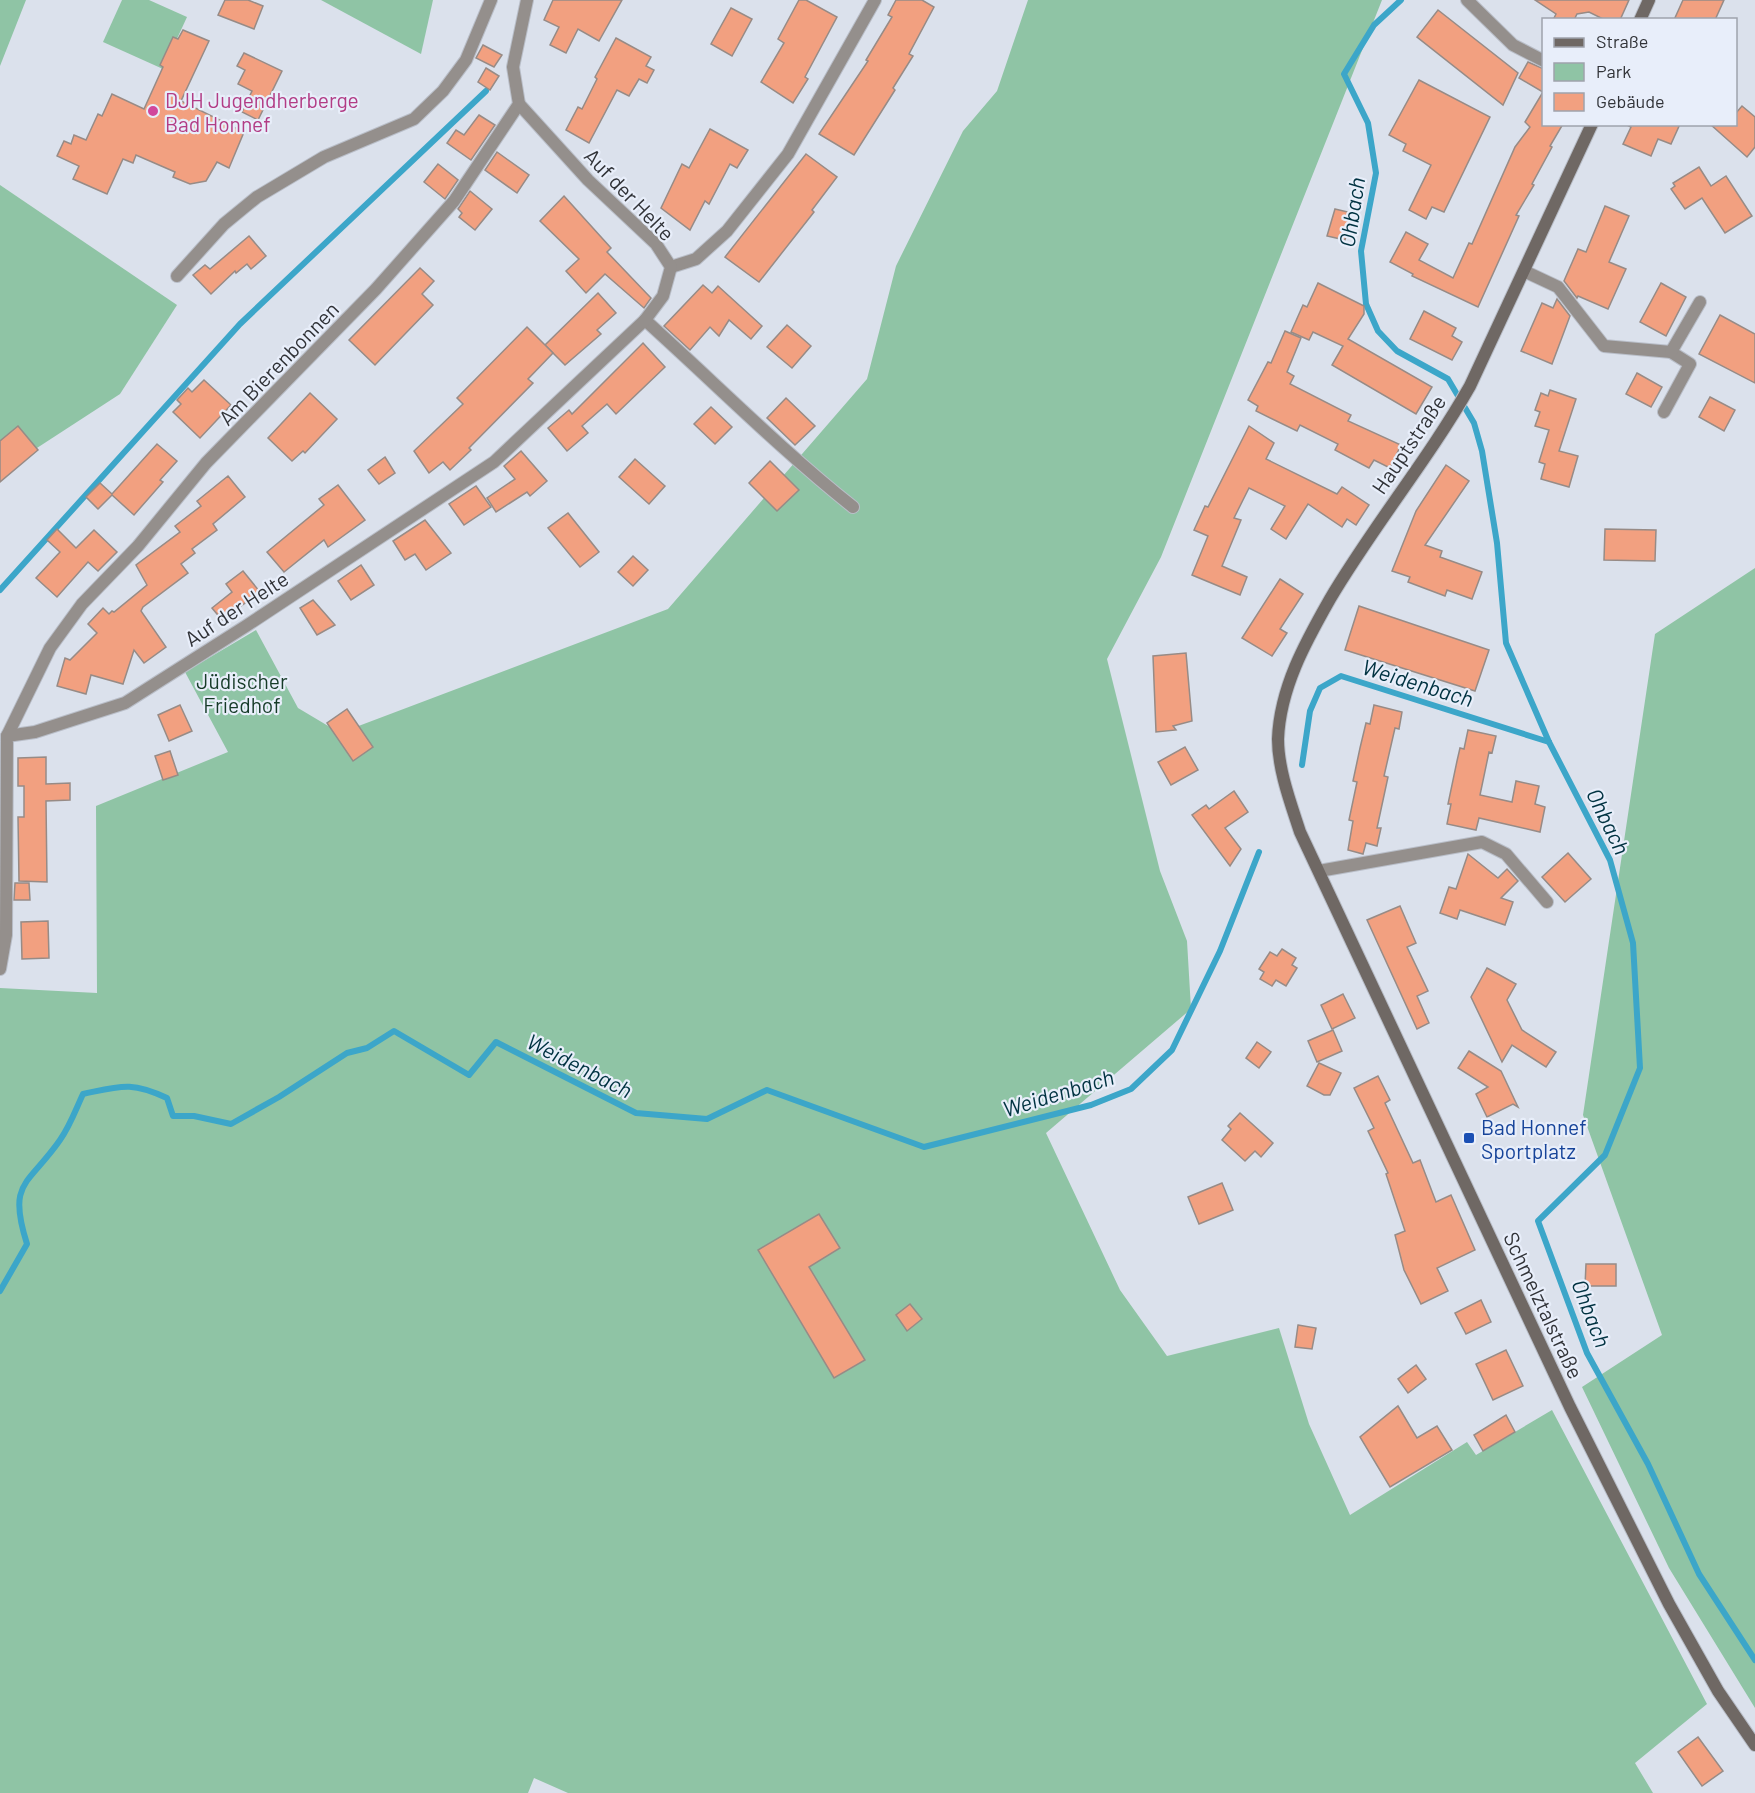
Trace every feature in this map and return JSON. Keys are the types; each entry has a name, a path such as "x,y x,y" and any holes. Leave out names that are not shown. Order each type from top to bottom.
{"main road":[{"path":"1641,18 1649,0"},
{"name":"Hauptstraße","path":"1311,633 1353,559 1453,416 1470,386 1591,126"},
{"name":"Schmelztalstraße","path":"1311,633 1285,693 1278,740 1288,794 1300,832 1570,1407 1663,1594 1718,1690 1755,1745"}],"street":[{"path":"177,276 224,224 257,197 324,157 414,119 443,91 466,60 491,0"},
{"path":"519,104 513,67 527,0"},
{"path":"671,267 696,259 727,231 788,154 875,0"},
{"path":"1467,0 1513,45 1542,60"},
{"name":"Auf der Helte","path":"7,736 35,732 125,703 246,626 494,462 645,320 663,296 671,267 656,244 588,180 519,104"},
{"name":"Am Bierenbonnen","path":"7,736 50,648 82,603 138,546 207,464 376,289 454,201 519,104"},
{"path":"1524,271 1558,287 1604,346 1671,352 1690,364 1664,412"},
{"path":"1671,352 1700,302"},
{"path":"645,320 722,389 801,466 853,507"},
{"path":"0,969 6,935 7,736"},
{"path":"1319,872 1482,842 1506,854 1547,902"}],"green space":[{"path":"0,0 26,0 0,66"},
{"path":"122,0 149,0 187,17 163,69 103,42"},
{"path":"321,0 433,0 421,54"},
{"name":"Jüdischer Friedhof","path":"1028,0 1382,0 1161,557 1107,659 1160,871 1187,941 1191,1009 1046,1133 1120,1290 1167,1356 1279,1328 1309,1424 1350,1515 1467,1442 1476,1455 1552,1410 1707,1704 1635,1763 1653,1793 568,1793 534,1778 528,1793 0,1793 0,988 97,993 96,806 228,752 185,672 256,630 298,708 340,733 668,609 867,379 896,266 963,131 997,91"},
{"path":"0,185 177,305 120,394 0,472"},
{"path":"1755,568 1755,1708 1669,1568 1582,1387 1662,1335 1583,1115 1655,634"}],"building":[{"path":"225,0 248,0 263,6 254,29 218,15"},
{"path":"553,0 622,0 599,41 578,29 566,53 550,45 559,27 544,20"},
{"path":"799,0 806,0 837,17 805,77 808,79 793,103 761,82 784,43 778,39"},
{"path":"896,0 922,0 934,7 909,54 913,56 893,88 895,90 854,155 819,134 868,61 866,60 892,17 888,15"},
{"path":"1535,0 1629,0 1621,18 1601,18 1589,12 1577,14 1575,18 1554,18 1556,14"},
{"path":"1683,0 1724,0 1716,18 1675,18"},
{"path":"731,8 752,19 732,56 711,44"},
{"path":"1438,10 1518,73 1503,105 1417,37"},
{"name":"DJH Jugendherberge Bad Honnef","path":"183,30 209,41 181,101 244,132 229,168 217,162 206,181 190,184 173,177 175,172 136,155 133,163 123,159 107,194 73,179 79,166 57,156 64,141 71,144 74,135 86,140 98,114 102,116 112,94 144,109 163,67 160,65 173,37 178,39"},
{"path":"616,38 651,57 646,66 654,70 647,83 639,79 629,96 617,90 589,143 566,130 578,107 582,109 597,79 595,77"},
{"path":"483,45 502,55 494,67 476,58"},
{"path":"244,53 282,71 258,120 242,112 252,91 238,84 245,70 237,66"},
{"path":"1528,62 1542,68 1542,91 1519,78"},
{"path":"486,68 499,76 490,90 478,82"},
{"path":"1419,80 1490,117 1444,212 1432,207 1426,219 1409,210 1431,165 1403,151 1406,144 1389,135"},
{"path":"1542,94 1542,126 1562,126 1532,184 1534,185 1516,215 1519,216 1478,307 1412,276 1413,274 1390,262 1406,232 1428,244 1419,260 1453,278 1469,243 1472,244 1515,147 1530,127 1525,122"},
{"path":"1742,106 1755,117 1755,147 1747,157 1712,126 1737,126 1737,112"},
{"path":"479,115 495,125 471,160 447,143 456,130 464,135"},
{"path":"1629,126 1679,126 1671,144 1658,139 1651,156 1623,144 1631,127"},
{"path":"710,129 748,150 737,168 730,164 709,204 705,201 690,230 661,208 682,164 689,168"},
{"path":"497,152 529,175 517,193 485,170"},
{"path":"806,154 837,177 812,210 814,212 759,282 725,257"},
{"path":"438,164 458,180 445,199 424,182"},
{"path":"1699,167 1711,186 1726,176 1752,216 1725,233 1702,198 1685,209 1671,189 1675,186 1673,183"},
{"path":"470,191 492,209 475,230 459,217 462,213 458,209"},
{"path":"564,196 611,248 607,252 651,298 644,308 605,274 586,293 566,271 579,259 540,221"},
{"path":"1605,206 1629,216 1609,262 1626,269 1608,309 1578,296 1577,298 1564,281 1578,249 1586,252"},
{"path":"1335,209 1352,213 1345,240 1327,236"},
{"path":"249,236 266,256 251,269 247,264 236,273 235,271 211,294 193,275 205,265 210,269"},
{"path":"420,268 434,281 422,294 433,305 375,365 349,340"},
{"path":"1318,283 1364,306 1364,314 1348,339 1432,387 1416,414 1332,365 1343,346 1313,332 1309,340 1291,332 1303,305 1307,307"},
{"path":"1661,283 1686,297 1666,336 1640,322"},
{"path":"703,285 712,293 718,286 762,326 751,339 729,320 719,336 710,327 690,350 664,326"},
{"path":"598,293 616,313 597,330 601,334 565,365 545,345"},
{"path":"1557,299 1570,316 1552,364 1521,351 1542,303 1553,308"},
{"path":"1424,311 1456,328 1452,336 1462,342 1452,360 1410,339"},
{"path":"1720,315 1755,334 1755,383 1699,354"},
{"path":"787,325 811,346 792,368 767,347"},
{"path":"527,327 553,353 528,379 533,383 450,470 443,462 429,473 414,451 463,404 457,398"},
{"path":"1285,331 1301,338 1287,372 1294,376 1290,384 1351,415 1348,421 1401,445 1390,468 1374,460 1369,468 1335,450 1338,444 1300,425 1297,431 1256,411 1258,406 1248,400 1268,362 1271,363"},
{"path":"643,343 665,367 616,414 607,404 582,426 588,433 567,451 548,428 569,410 572,414"},
{"path":"1637,373 1662,387 1651,407 1626,394"},
{"path":"204,380 231,405 200,438 173,412 181,404 177,400 188,388 192,392"},
{"path":"1550,390 1576,399 1559,451 1578,456 1569,487 1541,479 1545,464 1539,462 1549,430 1535,426 1540,412 1535,410 1541,393 1548,396"},
{"path":"310,393 337,419 305,453 303,451 292,461 268,438"},
{"path":"1710,397 1735,410 1724,431 1699,417"},
{"path":"786,398 815,426 795,445 767,418"},
{"path":"711,407 732,427 715,444 694,424"},
{"path":"18,426 38,450 0,482 0,441"},
{"path":"1249,426 1274,443 1266,459 1337,494 1342,487 1369,505 1356,525 1347,519 1342,527 1308,504 1286,539 1271,529 1285,506 1249,488 1234,518 1241,520 1222,566 1247,577 1240,595 1192,575 1208,536 1194,530"},
{"path":"157,444 177,461 160,480 163,482 134,515 112,495 98,509 86,497 100,483 112,494"},
{"path":"521,451 547,481 530,496 527,492 496,512 487,498 515,479 504,466"},
{"path":"385,457 395,473 379,484 368,470"},
{"path":"635,459 665,486 649,504 619,477"},
{"path":"770,461 799,490 777,511 749,483"},
{"path":"1446,465 1469,481 1425,545 1442,551 1440,557 1482,572 1472,599 1447,590 1445,596 1408,582 1410,577 1392,571 1416,511"},
{"path":"228,476 245,497 213,524 217,530 192,549 195,553 181,564 188,573 143,607 141,611 166,647 144,663 134,650 123,684 91,675 86,694 57,686 65,658 70,660 97,633 88,624 103,608 109,614 114,612 147,585 136,565 180,532 175,526 201,506 197,501"},
{"path":"338,485 365,520 328,547 324,540 284,572 267,552 324,505 319,499"},
{"path":"476,486 491,507 464,525 449,504"},
{"path":"568,513 599,552 580,567 548,528"},
{"path":"425,520 451,553 426,570 415,554 405,560 393,541"},
{"path":"57,529 76,548 94,530 117,552 98,571 88,562 57,597 36,578 60,552 47,540"},
{"path":"1605,529 1656,530 1655,561 1604,560"},
{"path":"633,556 648,570 633,586 618,572"},
{"path":"361,565 374,585 351,600 338,581"},
{"path":"243,571 260,592 222,620 212,608 232,592 226,584"},
{"path":"1280,579 1303,594 1280,629 1287,633 1272,656 1242,638"},
{"path":"313,600 335,625 317,635 300,608"},
{"path":"1359,606 1489,650 1475,691 1345,650"},
{"path":"1186,653 1192,721 1173,726 1176,730 1156,732 1153,656"},
{"path":"180,705 192,731 169,741 158,715"},
{"path":"1374,705 1402,712 1399,729 1395,728 1384,776 1388,777 1377,828 1381,828 1377,846 1366,843 1363,854 1348,850 1353,821 1349,820 1357,782 1353,781 1360,748 1366,723 1370,724"},
{"path":"347,709 373,747 353,761 327,723"},
{"path":"1468,730 1496,736 1492,753 1489,752 1480,795 1512,802 1516,781 1539,786 1535,804 1545,807 1540,832 1479,818 1476,830 1447,824 1451,804 1448,804 1457,761 1460,748 1464,749"},
{"path":"1185,747 1198,770 1171,785 1158,762"},
{"path":"170,751 178,775 163,780 155,756"},
{"path":"46,757 46,784 70,783 70,800 46,801 47,882 19,881 18,817 24,817 24,786 18,786 18,758"},
{"path":"1234,791 1248,812 1225,828 1241,849 1230,866 1192,815 1206,805 1209,809"},
{"path":"1568,853 1591,879 1565,902 1542,877"},
{"path":"1468,854 1498,878 1507,869 1518,881 1501,898 1513,902 1505,925 1460,910 1457,919 1440,913 1449,887 1456,889"},
{"path":"15,883 29,883 30,900 14,900"},
{"path":"1400,906 1416,943 1407,947 1428,991 1417,996 1429,1023 1417,1029 1367,920"},
{"path":"48,921 49,958 22,959 21,922"},
{"path":"1282,949 1296,958 1292,965 1297,968 1286,986 1276,980 1272,986 1260,979 1264,972 1259,969 1270,952 1277,956"},
{"path":"1487,968 1516,984 1507,1000 1522,1030 1556,1052 1546,1067 1512,1045 1502,1062 1471,997"},
{"path":"1343,994 1355,1018 1332,1029 1321,1005"},
{"path":"1333,1030 1342,1051 1317,1062 1308,1041"},
{"path":"1257,1042 1271,1052 1259,1068 1246,1058"},
{"path":"1469,1051 1501,1071 1518,1107 1513,1104 1487,1117 1476,1094 1488,1087 1458,1068"},
{"path":"1319,1063 1341,1073 1330,1095 1324,1095 1307,1086"},
{"path":"1378,1076 1390,1100 1385,1103 1413,1163 1420,1160 1436,1202 1451,1195 1475,1250 1437,1268 1448,1291 1421,1304 1404,1270 1395,1235 1405,1231 1386,1174 1388,1173 1368,1131 1374,1128 1354,1088"},
{"path":"1240,1113 1273,1143 1261,1157 1255,1151 1245,1161 1222,1140 1231,1129 1228,1126"},
{"path":"1222,1183 1233,1210 1199,1224 1188,1197"},
{"path":"819,1214 840,1248 809,1267 865,1360 834,1378 758,1250"},
{"path":"1586,1264 1616,1264 1616,1286 1585,1286"},
{"path":"1481,1300 1491,1322 1466,1334 1455,1313"},
{"path":"910,1304 922,1319 907,1331 896,1315"},
{"path":"1298,1325 1316,1328 1312,1349 1295,1347"},
{"path":"1506,1350 1523,1386 1493,1400 1476,1364"},
{"path":"1416,1365 1426,1379 1408,1393 1398,1379"},
{"path":"1398,1406 1417,1438 1437,1426 1452,1450 1390,1487 1360,1437"},
{"path":"1506,1415 1515,1432 1483,1451 1474,1435"},
{"path":"1698,1737 1723,1771 1702,1786 1678,1752"}],"waterway":[{"name":"Ohbach","path":"1401,0 1374,25 1344,74 1368,123 1376,173 1361,251 1366,304 1378,331 1397,351 1448,379 1474,423 1482,451 1497,543 1506,643 1549,742 1610,860 1633,943 1640,1068 1605,1155 1538,1221 1587,1353 1648,1464 1699,1574 1755,1660"},
{"path":"0,590 240,324 486,91"},
{"name":"Weidenbach","path":"1302,765 1310,711 1320,688 1341,676 1549,742"},
{"name":"Weidenbach","path":"0,1291 27,1244 19,1208 24,1186 64,1135 83,1094 117,1087 135,1087 167,1098 173,1116 194,1116 231,1124 279,1097 347,1053 367,1048 394,1031 469,1075 496,1042 636,1113 707,1119 767,1090 924,1147 1091,1105 1131,1089 1172,1050 1220,951 1259,852"}],"place":[{"name":"DJH Jugendherberge Bad Honnef","path":"153,111"},
{"name":"Bad Honnef Sportplatz","path":"1469,1138"}]}
